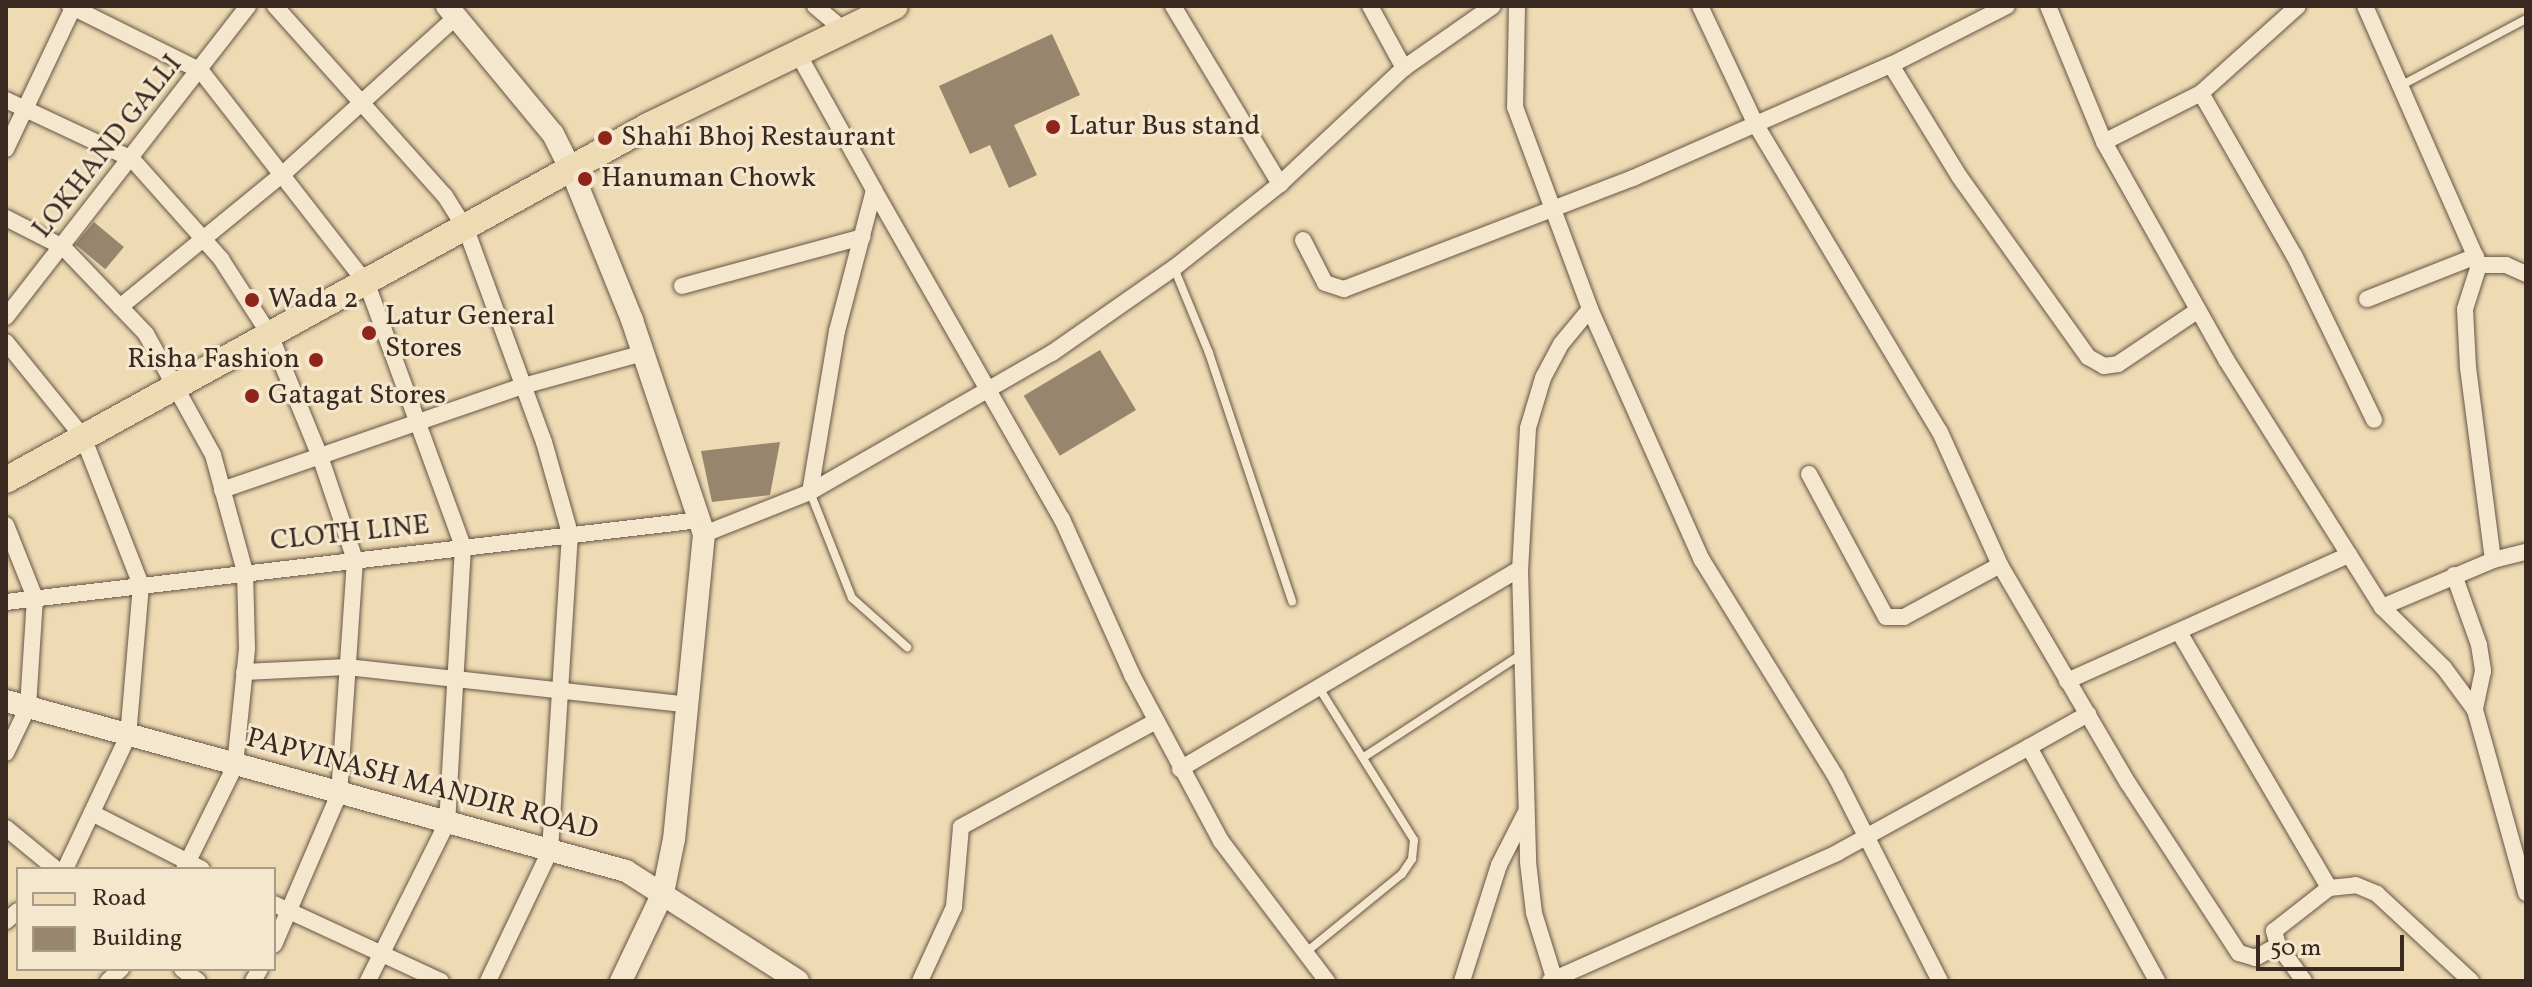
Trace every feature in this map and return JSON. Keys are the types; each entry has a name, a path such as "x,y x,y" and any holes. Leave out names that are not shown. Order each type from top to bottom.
{"main road":[{"path":"6,480 572,172 650,125 895,6"}],"street":[{"name":"LOKHAND GALLI","path":"6,317 201,71 248,6"},
{"path":"275,6 445,196 466,229 523,386 570,533 550,851 488,981"},
{"path":"815,6 846,32"},
{"path":"1173,6 1280,184"},
{"path":"1370,6 1404,68"},
{"name":"CLOTH LINE","path":"6,602 570,533 702,527 810,492 1052,353 1174,268 1280,184 1404,68 1493,6"},
{"path":"1517,6 1515,107 1590,309 1702,560 1742,632 1797,711 1868,838 1940,981"},
{"path":"1700,6 1756,125 1940,432 2000,565 2067,681 2239,953 2255,958 2278,945"},
{"path":"1303,240 1325,283 1344,289 1756,125 1891,65 2007,6"},
{"path":"2048,6 2104,142 2197,311 2382,607 2444,668 2475,710 2526,893"},
{"path":"2104,142 2201,93 2298,6"},
{"path":"2365,6 2477,261 2465,309 2468,367 2493,560"},
{"path":"6,149 72,7 201,71 284,173 367,284 421,421 463,547 447,823 368,981"},
{"path":"120,307 284,173 451,12 553,134 572,172 644,353 702,527 690,705 663,893 621,981"},
{"path":"797,52 984,391 1062,519 1156,721 1221,841 1327,981"},
{"path":"1891,65 1959,176 2088,357 2104,366 2118,364 2197,311"},
{"path":"2201,93 2295,257 2374,420"},
{"path":"6,100 132,159 204,240 271,337 321,459 355,560 339,794 281,908 276,934"},
{"path":"810,492 837,331 874,190"},
{"path":"6,218 63,247 146,334 177,385 213,455 245,572 244,672 235,766 191,867 92,813"},
{"path":"682,286 862,237"},
{"path":"2367,299 2477,261 2506,265 2526,274"},
{"path":"1590,309 1555,356 1528,428 1520,569 1526,811 1534,913 1553,980 1868,838 2088,714"},
{"path":"6,342 83,437 141,585 128,736 66,867"},
{"path":"222,490 321,459 523,386 644,353"},
{"path":"1809,474 1886,617 1904,617 2000,565"},
{"path":"6,525 35,598 28,707 6,753"},
{"path":"2382,607 2493,560 2526,552"},
{"path":"2067,681 2349,555"},
{"path":"1180,769 1520,569"},
{"path":"2454,575 2479,645 2483,671 2475,710"},
{"path":"2179,632 2329,888"},
{"path":"244,672 347,667 690,705"},
{"name":"PAPVINASH MANDIR ROAD","path":"6,701 626,871 798,981"},
{"path":"920,981 954,907 961,827 1156,721"},
{"path":"2029,747 2157,981"},
{"path":"1462,981 1499,865 1526,811"},
{"path":"6,828 54,867"},
{"path":"2304,981 2278,945 2278,925 2329,888 2356,885 2377,894 2471,981"},
{"path":"281,908 441,981"}],"lane":[{"path":"2402,85 2526,19"},
{"path":"1174,268 1292,601"},
{"path":"810,492 852,598 907,647"},
{"path":"1364,757 1522,654"},
{"path":"1305,953 1375,900 1412,859 1409,826 1319,687"}],"building":[{"path":"1052,34 1080,95 1014,125 1037,175 1009,188 990,145 970,154 939,86"},
{"path":"94,222 124,247 105,269 75,244"},
{"path":"1100,350 1136,410 1060,456 1024,396"},
{"path":"780,442 770,495 712,502 701,451"}],"place":[{"name":"Latur Bus stand","path":"1053,127"},
{"name":"Shahi Bhoj Restaurant","path":"605,138"},
{"name":"Hanuman Chowk","path":"585,179"},
{"name":"Wada 2","path":"252,300"},
{"name":"Latur General Stores","path":"369,333"},
{"name":"Risha Fashion","path":"316,360"},
{"name":"Gatagat Stores","path":"252,396"}]}
